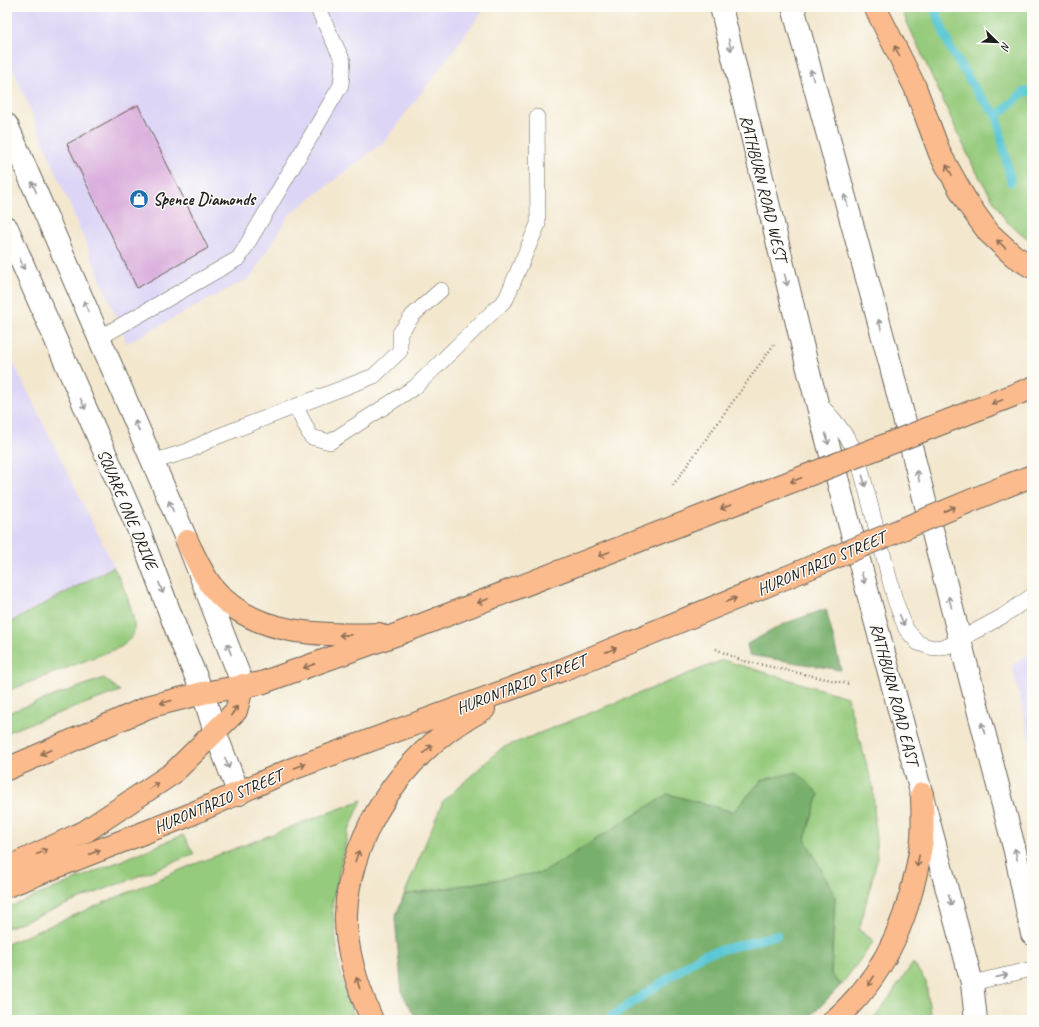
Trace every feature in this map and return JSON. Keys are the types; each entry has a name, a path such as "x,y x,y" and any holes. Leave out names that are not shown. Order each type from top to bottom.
{"main road":[{"path":"875,7 915,87 940,154 968,204 990,233 1014,256 1032,267"},
{"path":"7,769 151,706 203,693 260,683 398,634 1032,388"},
{"name":"HURONTARIO STREET","path":"7,886 239,794 292,769 562,670 1032,476"},
{"path":"187,541 213,589 232,606 257,620 309,634 336,636 398,634"},
{"path":"372,1020 365,1004 351,960 346,915 350,877 363,840 383,801 395,783 419,757 448,731 499,699 562,670"},
{"path":"7,868 92,827 173,773 236,711 243,685"},
{"path":"834,1020 865,990 884,959 899,926 912,892 921,844 922,794"}],"street":[{"name":"RATHBURN ROAD WEST","path":"721,7 808,369"},
{"path":"793,7 890,363 1015,851 1032,934"},
{"path":"7,125 187,541 243,685"},
{"name":"SQUARE ONE DRIVE","path":"7,228 140,533 179,637 203,693 215,732 239,794"},
{"name":"RATHBURN ROAD EAST","path":"808,369 972,984 976,1020"}],"lane":[{"path":"99,338 239,258 341,85 343,60 317,7"},
{"path":"296,407 311,437 330,442 415,387 506,299 538,224 537,117"},
{"path":"152,462 188,451 216,437 374,376 400,351 400,333 413,315 442,290"},
{"path":"817,401 830,414 847,436 857,454 895,600 906,629 918,643 933,648 948,646 1003,616 1032,596"},
{"path":"972,984 1032,969"}],"path":[{"path":"673,485 775,343"},
{"path":"716,648 740,660 849,684"}],"shaded area":[{"path":"7,7 486,7 384,142 289,215 251,277 127,343 7,54"},
{"path":"7,350 119,576 112,567 7,623"},
{"path":"1032,652 1032,750 1012,665"}],"green space":[{"path":"900,7 1032,7 1032,242 1006,221 974,168"},
{"path":"113,567 124,588 133,616 134,630 129,640 121,647 7,691 7,624"},
{"path":"826,609 841,670 749,655 747,644 786,623"},
{"path":"723,660 847,697 873,786 877,860 859,930 874,941 841,985 831,974 835,896 805,839 819,794 762,780 733,812 668,794 544,872 404,895 443,801 502,748"},
{"path":"104,678 120,691 7,732 7,713"},
{"path":"797,772 819,794 805,839 835,896 831,974 841,985 809,1018 805,1020 417,1020 402,993 395,918 404,895 544,872 668,794 733,812 762,780"},
{"path":"362,800 348,832 332,905 340,972 355,1020 7,1020 7,944 192,865"},
{"path":"183,835 194,854 7,928 7,908"},
{"path":"913,963 926,982 931,1020 869,1020 877,1015"}],"building":[{"path":"138,105 208,248 137,288 67,144"}],"waterway":[{"path":"934,7 950,48 977,92 997,116 1011,182"},
{"path":"997,116 1024,92 1032,91"},
{"path":"607,1020 702,955 777,935"}],"place":[{"name":"Spence Diamonds","path":"139,199"}]}
